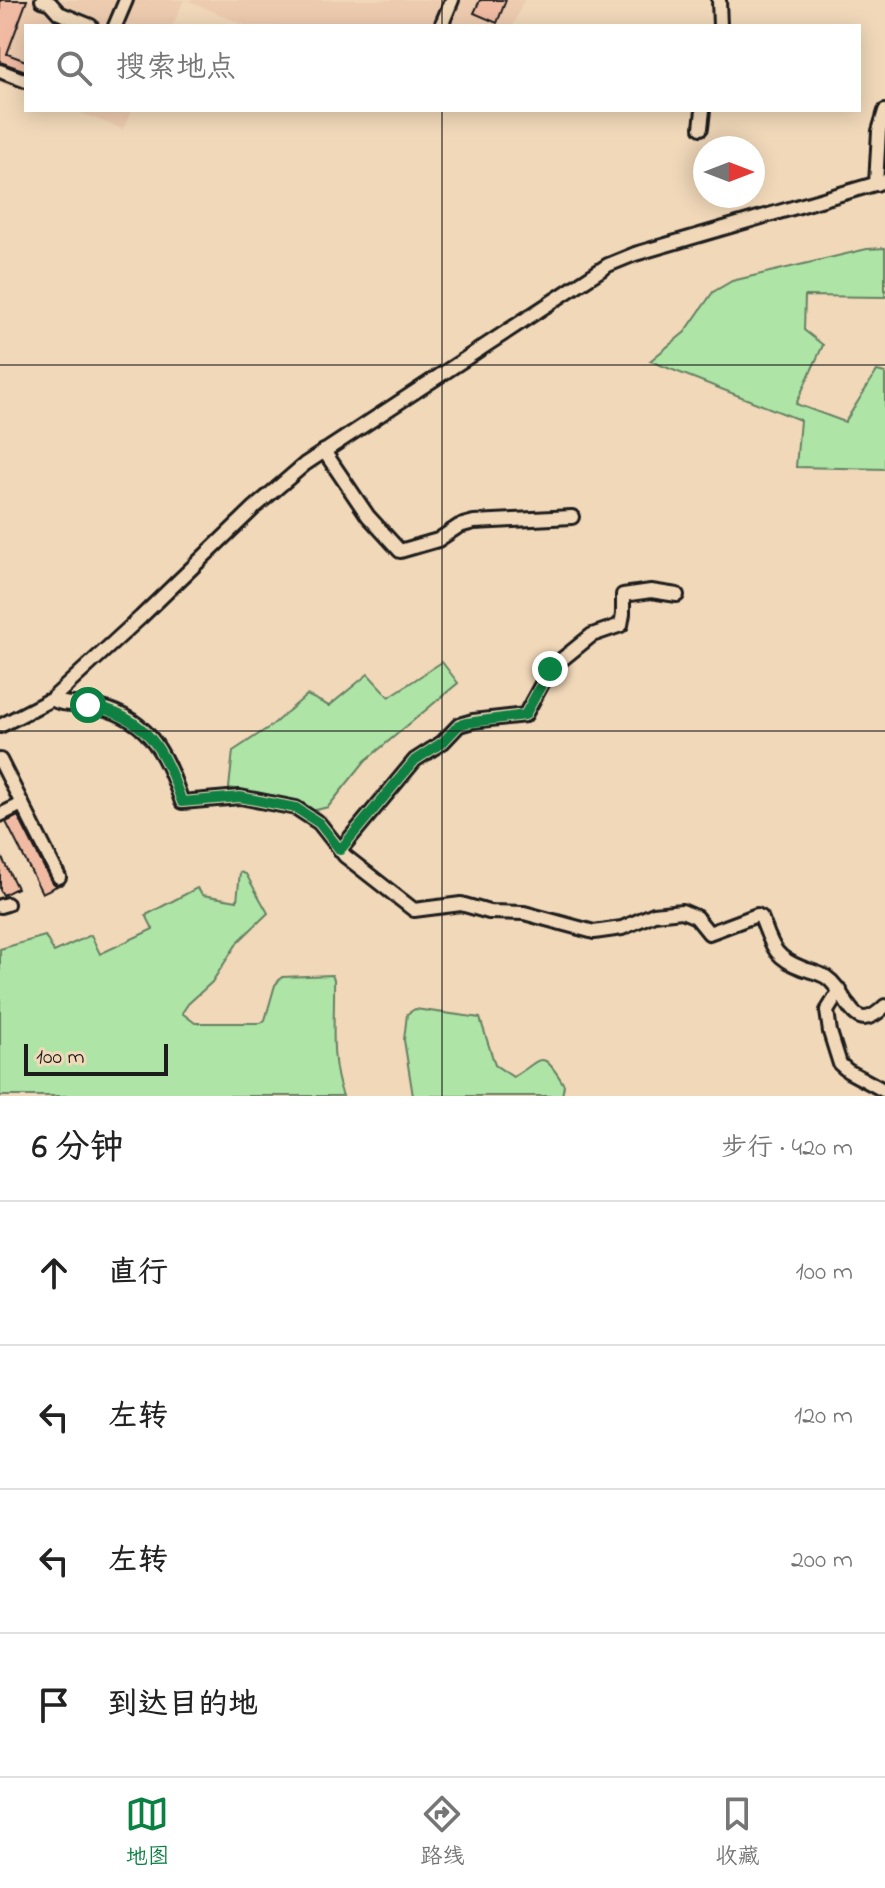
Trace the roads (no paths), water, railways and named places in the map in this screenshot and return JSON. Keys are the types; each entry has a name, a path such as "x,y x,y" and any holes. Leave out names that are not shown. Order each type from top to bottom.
{"street":[{"path":"42,0 50,3 59,13 86,24"},
{"path":"116,24 126,0"},
{"path":"442,24 452,0"},
{"path":"719,0 720,24"},
{"path":"0,71 24,80"},
{"path":"0,726 52,699 255,507 324,451 608,265 635,254 880,182 879,131 885,111"},
{"path":"701,128 703,112"},
{"path":"324,451 368,516 400,551 438,540 459,526 474,522 572,517"},
{"path":"340,850 415,760 443,742 459,725 525,715 550,669 592,635 621,625 623,595 651,591 677,595"},
{"path":"52,699 59,704 101,707 141,726 158,745 182,802 240,797 296,808 319,823 340,850 414,910 461,904 489,912 524,913 594,932 622,928 654,914 682,911 696,917 709,933 757,915 761,917 777,955 826,977 840,990 849,1008 859,1017 869,1018 885,1006"},
{"path":"0,760 59,877"},
{"path":"0,815 22,804"},
{"path":"840,990 827,1011 840,1064 885,1091"}]}
